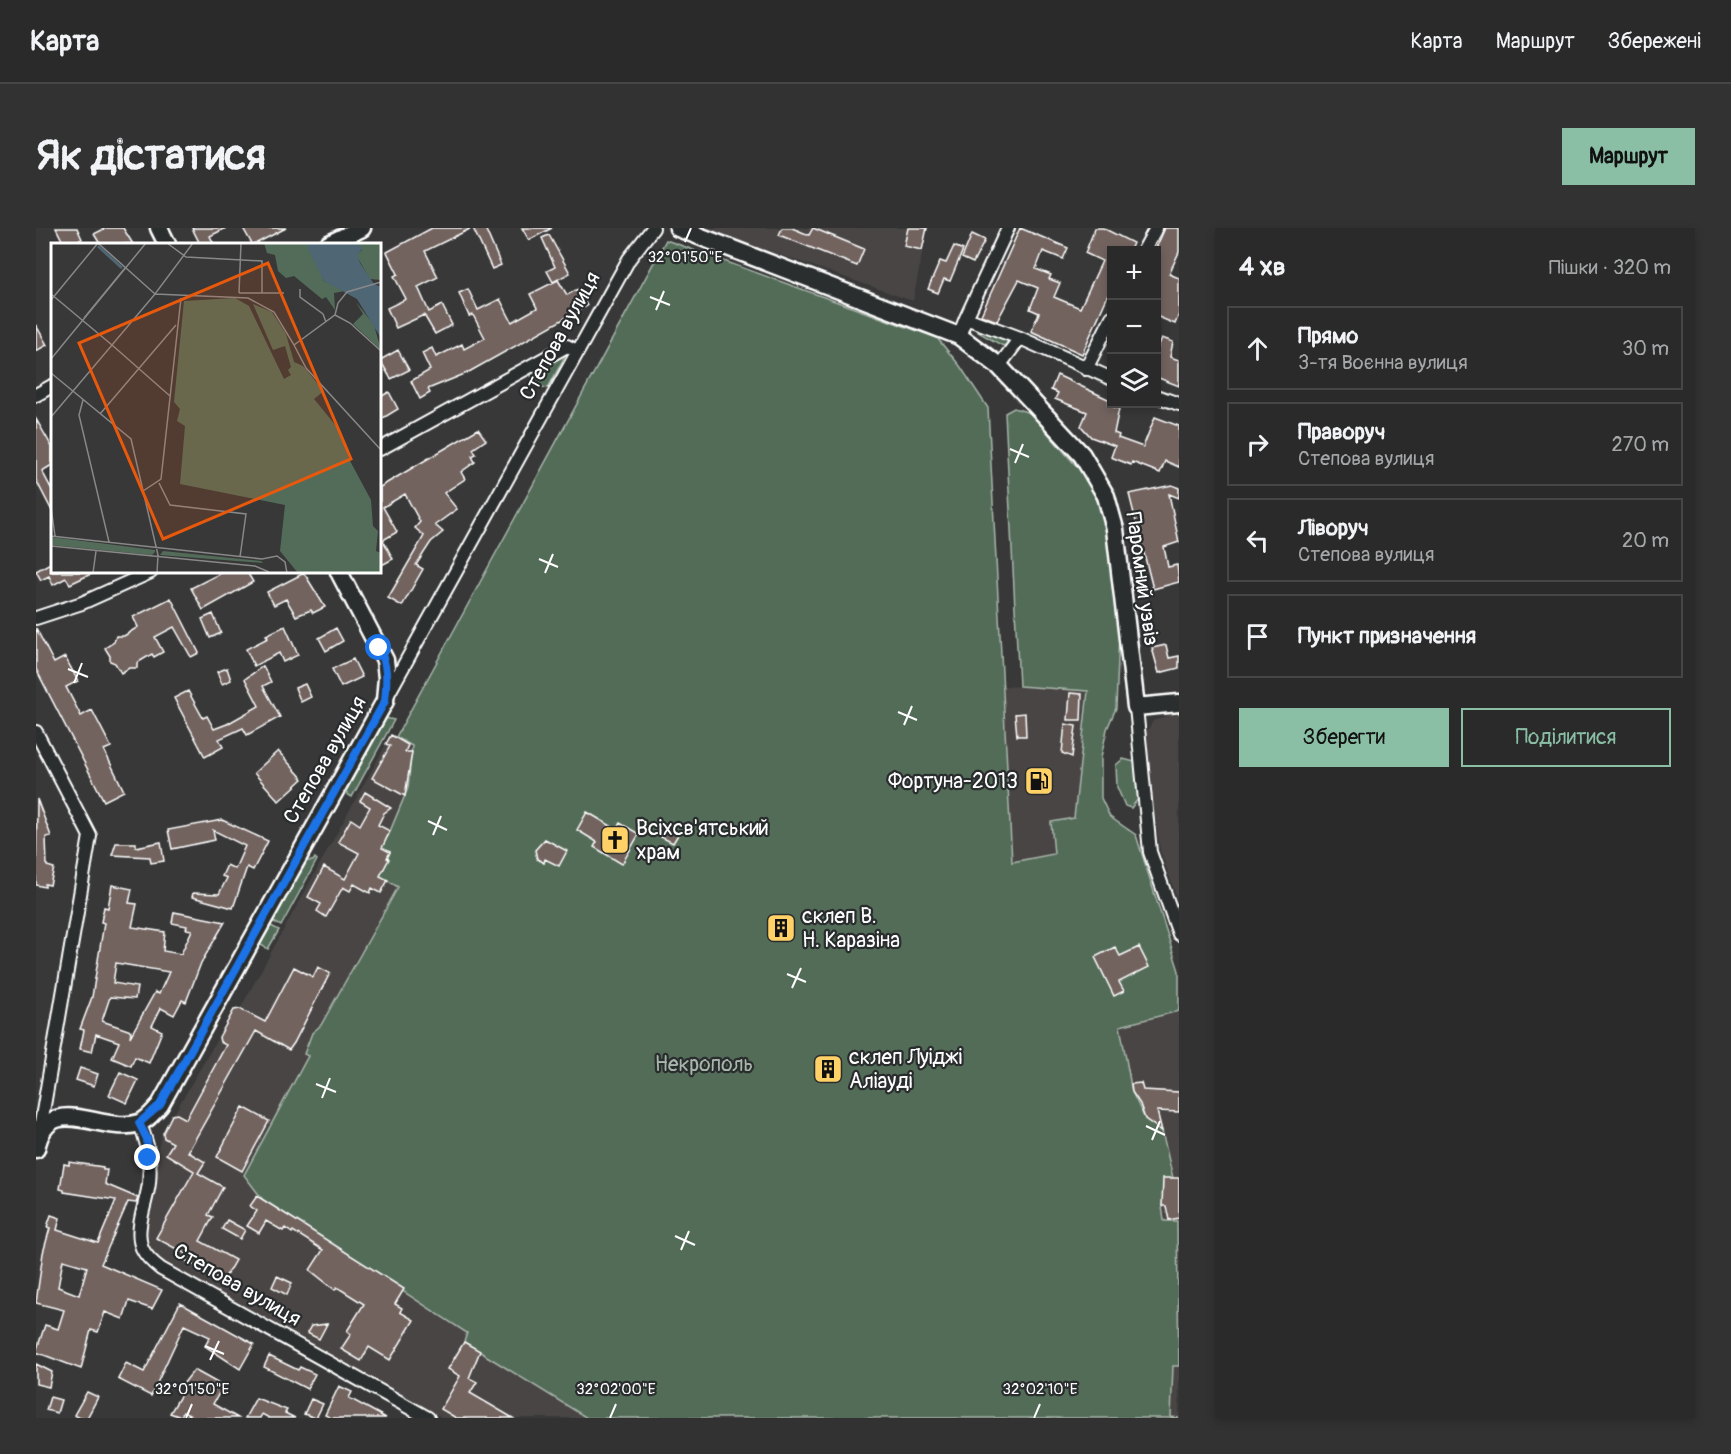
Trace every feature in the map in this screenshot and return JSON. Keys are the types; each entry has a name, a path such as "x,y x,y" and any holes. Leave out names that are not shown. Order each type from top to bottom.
{"main road":[{"path":"159,228 166,243"},
{"path":"331,243 362,228"},
{"name":"Паромний узвіз","path":"678,228 958,336 1005,372 1082,455 1106,496 1115,529 1136,707"},
{"path":"340,573 385,660 385,701"},
{"name":"Степова вулиця","path":"139,1123 160,1105 385,701"},
{"path":"1136,707 1179,703"},
{"path":"37,1142 51,1122 68,1116 118,1126 139,1123"}],"street":[{"name":"Степова вулиця","path":"385,701 629,259 653,228"},
{"path":"958,336 1008,228"},
{"path":"1146,246 1156,228"},
{"path":"966,318 1020,338 1107,377"},
{"path":"1086,369 1107,327"},
{"path":"1005,372 1020,338"},
{"path":"381,447 567,346 577,351"},
{"path":"36,395 51,387"},
{"path":"1161,398 1179,404"},
{"path":"36,618 82,603 149,573"},
{"path":"1136,707 1150,852 1179,934"},
{"path":"36,732 87,829 89,848 37,1142"},
{"name":"Степова вулиця","path":"139,1123 147,1139 149,1182 141,1227 141,1246 149,1260 171,1275 428,1418"}],"shaded area":[{"path":"703,228 927,228 913,301"},
{"path":"1003,686 1088,690 1074,818 1051,822 1054,854 1012,862"},
{"path":"1179,711 1179,904 1160,850 1146,750 1147,731 1153,721"},
{"path":"391,735 412,746 408,788 388,836 389,859 380,876 398,887 321,1025 315,1028 305,1054 309,1055 244,1175 263,1200 467,1333 464,1342 587,1418 443,1418 161,1261 151,1252 147,1229 155,1188 156,1153 163,1133 234,1010 240,1009"},
{"path":"1179,1011 1179,1256 1176,1256 1177,1221 1163,1221 1163,1178 1173,1178 1162,1131 1145,1119 1132,1092 1120,1025"},
{"path":"1173,1365 1179,1366 1179,1418 1171,1417"}],"green space":[{"name":"Некрополь","path":"666,240 937,338 960,366 988,408 1012,862 1054,854 1051,822 1074,818 1088,691 1019,686 1005,413 1014,408 1030,413 1087,478 1100,507 1110,544 1119,634 1116,708 1107,729 1101,757 1101,798 1110,817 1136,835 1179,971 1179,1011 1120,1026 1132,1092 1145,1119 1162,1131 1173,1178 1162,1206 1164,1221 1177,1221 1179,1366 1173,1366 1171,1417 1179,1418 587,1418 464,1342 467,1333 263,1200 244,1175 308,1056 304,1054 312,1033 321,1025 398,887 380,876 390,852 370,841 388,836 408,788 412,746 396,737"},
{"path":"984,328 1007,338 1007,344 1003,346 978,332"},
{"path":"563,352 566,354 548,388 540,387 528,372"},
{"path":"385,718 394,720 352,797 347,794 345,788"},
{"path":"1123,759 1135,762 1138,799 1131,808 1125,806 1117,787 1116,765"},
{"path":"315,858 317,860 281,926 272,921 305,861 313,861"},
{"path":"269,925 279,930 268,949 259,944"}],"building":[{"path":"56,228 77,228 82,239 73,243 64,243"},
{"path":"106,228 123,228 132,243 99,243 94,234"},
{"path":"192,228 226,228 210,236 214,243 200,243"},
{"path":"243,228 286,228 257,243 251,243"},
{"path":"432,228 472,228 425,251 438,277 418,287 429,312 442,305 452,325 435,334 424,315 396,328 387,308 406,299 394,276 398,274 387,252"},
{"path":"473,228 485,228 501,265 492,269"},
{"path":"522,228 552,228 529,240"},
{"path":"782,228 792,228 809,235 813,228 864,249 857,266 779,235"},
{"path":"908,228 927,228 922,250 904,246"},
{"path":"1020,228 1068,248 1063,259 1043,251 1036,269 1051,275 1049,279 1060,283 1054,297 1080,308 1102,261 1085,253 1095,228 1103,228 1133,243 1132,246 1107,246 1107,297 1082,354 1031,331 1039,313 1030,309 1038,288 1019,280 997,321 981,315"},
{"path":"1165,228 1179,228 1179,252 1169,274 1179,278 1179,314 1175,324 1161,318 1161,246 1157,246"},
{"path":"972,234 985,240 973,263 962,258"},
{"path":"549,235 570,273 553,282 547,271 555,267 542,238"},
{"path":"954,246 963,250 950,281 944,279 938,293 928,289 940,261 946,263"},
{"path":"558,280 567,295 578,289 587,306 467,373 428,389 430,393 420,399 411,381 430,370 422,353 432,348 436,357 462,344 464,349 485,338 473,315 469,316 459,293 468,289 478,310 500,299 512,322 537,308 530,294"},
{"path":"36,325 47,345 36,351"},
{"path":"1162,338 1173,342 1170,357 1179,360 1179,386 1161,379"},
{"path":"398,350 409,370 391,379 381,359"},
{"path":"1057,375 1107,399 1107,408 1119,409 1114,433 1119,435 1118,438 1143,447 1155,417 1179,426 1179,467 1165,461 1160,473 1111,457 1115,446 1091,437 1081,426 1087,412 1055,399 1058,393 1051,390"},
{"path":"389,392 398,409 381,419 381,396"},
{"path":"36,419 51,445 51,466 42,471 51,488 51,509 36,480"},
{"path":"478,429 486,440 473,449 476,454 472,456 475,462 461,472 465,479 444,493 457,509 435,525 443,532 431,542 416,565 423,569 402,606 388,598 424,536 415,528 420,522 405,494 383,507 397,532 383,540 393,559 381,565 381,486"},
{"path":"1172,485 1179,488 1179,498 1169,494 1179,542 1164,547 1168,567 1177,565 1179,582 1153,589 1129,494"},
{"path":"51,563 51,573 93,573 70,584 66,578 53,585 49,576 41,580 36,571"},
{"path":"221,573 248,573 253,582 203,610 191,588"},
{"path":"304,573 325,607 313,613 311,610 296,616 286,599 274,605 267,592"},
{"path":"171,598 199,653 191,657 174,627 155,637 163,652 154,657 152,654 137,663 137,668 129,668 121,673 115,663 110,661 105,648 114,642 116,636 124,636 138,627 133,617"},
{"path":"213,614 221,633 210,638 202,619"},
{"path":"285,626 298,655 283,662 279,653 254,666 246,649 268,638 266,635"},
{"path":"36,628 54,663 65,657 78,681 66,687 81,716 92,710 111,747 104,750 124,791 104,801 36,669"},
{"path":"336,628 343,641 326,651 319,638"},
{"path":"1166,645 1169,658 1179,656 1179,668 1159,673 1152,648"},
{"path":"353,659 362,677 341,687 332,669"},
{"path":"263,666 271,682 263,686 280,717 247,735 243,728 219,739 223,747 205,757 174,698 188,691 203,718 207,716 214,729 259,706 245,679"},
{"path":"227,668 231,680 222,684 217,672"},
{"path":"305,684 311,697 301,702 295,688"},
{"path":"1070,693 1082,694 1081,720 1068,720"},
{"path":"1025,713 1026,736 1017,736 1015,714"},
{"path":"1065,724 1076,726 1072,757 1062,753"},
{"path":"391,735 408,745 405,752 412,752 405,796 372,778 390,746 386,744"},
{"path":"278,751 303,779 279,801 254,773"},
{"name":"Фортуна-2013","path":"1034,770 1047,772 1045,792 1032,790"},
{"path":"365,792 391,808 384,813 378,825 390,831 382,848 390,852 387,858 389,859 380,876 388,880 381,893 372,888 370,893 354,884 350,891 343,887 326,917 317,911 321,904 308,897 324,867 345,879 359,853 338,842 351,819 360,825 370,807 360,801"},
{"path":"37,799 51,836 46,837 47,866 54,868 50,885 45,884 45,887 36,885"},
{"name":"Всіхсв'ятський храм","path":"587,812 616,829 620,823 639,834 622,864 594,847 597,842 577,830"},
{"path":"222,820 268,841 253,870 247,867 233,908 192,897 193,893 219,894 227,878 222,876 227,865 235,869 245,846 213,830 215,840 172,849 168,830"},
{"path":"667,826 679,833 673,843 661,837"},
{"path":"545,839 567,851 559,866 545,859 544,863 537,859 535,850"},
{"path":"161,842 164,861 151,863 150,857 112,855 116,843 136,843 136,847"},
{"path":"112,885 132,889 129,903 137,904 132,927 165,932 163,951 181,954 192,930 186,929 187,926 172,923 174,912 225,922 201,963 186,1002 182,1000 174,1015 161,1008 152,1026 162,1031 149,1063 135,1057 131,1066 112,1058 119,1042 96,1034 92,1052 80,1049 84,1030 80,1029 92,997 104,923 101,922 104,907 108,908","holes":["116,963 169,972 159,994 155,992 130,1037 131,1031 102,1021 110,997 135,999 137,987 113,983"]},
{"name":"склеп В. Н. Каразіна","path":"779,920 790,926 784,937 773,930"},
{"path":"1115,947 1120,956 1139,947 1149,967 1119,982 1124,991 1114,996 1095,957"},
{"path":"294,967 313,977 318,967 330,973 294,1043 289,1050 256,1031 188,1152 205,1162 198,1173 223,1187 208,1215 213,1217 200,1241 235,1260 223,1281 183,1259 186,1254 156,1238 194,1171 166,1154 173,1143 164,1138 163,1133 172,1115 177,1114 186,1119 226,1045 220,1042 219,1037 234,1010 240,1009 265,1022"},
{"path":"80,1068 98,1074 94,1086 76,1080"},
{"path":"120,1072 138,1080 127,1103 109,1095"},
{"path":"1141,1083 1143,1090 1179,1092 1179,1112 1157,1111 1162,1131 1145,1119 1140,1104 1132,1092 1131,1084"},
{"path":"243,1107 269,1121 242,1171 217,1157"},
{"path":"69,1162 103,1167 103,1170 107,1170 105,1184 138,1198 136,1203 128,1202 101,1264 162,1290 152,1309 129,1301 123,1319 105,1312 98,1332 91,1330 81,1369 36,1352 45,1325 58,1329 64,1310 36,1303 43,1253 50,1228 47,1227 51,1215 60,1218 57,1230 98,1243 116,1200 64,1192 60,1189 64,1164 69,1165","holes":["63,1260 87,1267 79,1295 58,1287"]},
{"path":"1163,1178 1179,1178 1179,1218 1169,1220 1166,1206 1162,1206"},
{"path":"257,1196 404,1289 395,1304 402,1308 400,1312 414,1320 390,1360 369,1347 361,1361 341,1349 351,1334 347,1331 364,1304 337,1287 335,1290 310,1270 323,1250 293,1231 292,1233 285,1228 283,1231 266,1221 259,1233 247,1226 257,1211 250,1206"},
{"path":"227,1220 245,1230 240,1239 222,1229"},
{"path":"277,1276 292,1283 287,1295 272,1287"},
{"path":"180,1303 254,1344 240,1369 205,1346 210,1337 184,1325 151,1396 118,1379 126,1363 144,1372"},
{"path":"327,1324 319,1339 307,1333 311,1326"},
{"path":"464,1342 480,1351 469,1378 477,1382 470,1393 513,1418 456,1418 441,1409 460,1376 448,1369"},
{"path":"269,1356 298,1370 300,1367 315,1374 307,1389 264,1367"},
{"path":"36,1364 52,1372 49,1387 36,1384"},
{"path":"194,1370 223,1386 213,1404 238,1418 195,1418 183,1412 181,1417 170,1413 186,1386 183,1384"},
{"path":"339,1386 352,1392 349,1398 386,1418 331,1418 325,1415"},
{"path":"87,1392 98,1397 87,1418 80,1418 74,1415"},
{"path":"50,1397 61,1400 57,1413 46,1410"},
{"path":"256,1398 287,1410 285,1413 295,1418 269,1418 262,1414 260,1418 245,1418"},
{"path":"311,1399 323,1404 316,1418 304,1414"}],"place":[{"name":"Фортуна-2013","path":"1039,781"},
{"name":"Всіхсв'ятський храм","path":"615,840"},
{"name":"склеп В. Н. Каразіна","path":"781,928"},
{"name":"склеп Луіджі Аліауді","path":"828,1069"}],"route":[{"path":"148,1158 147,1139 139,1123 148,1118 160,1105 310,831 385,701 387,678 385,660 379,648"}]}
